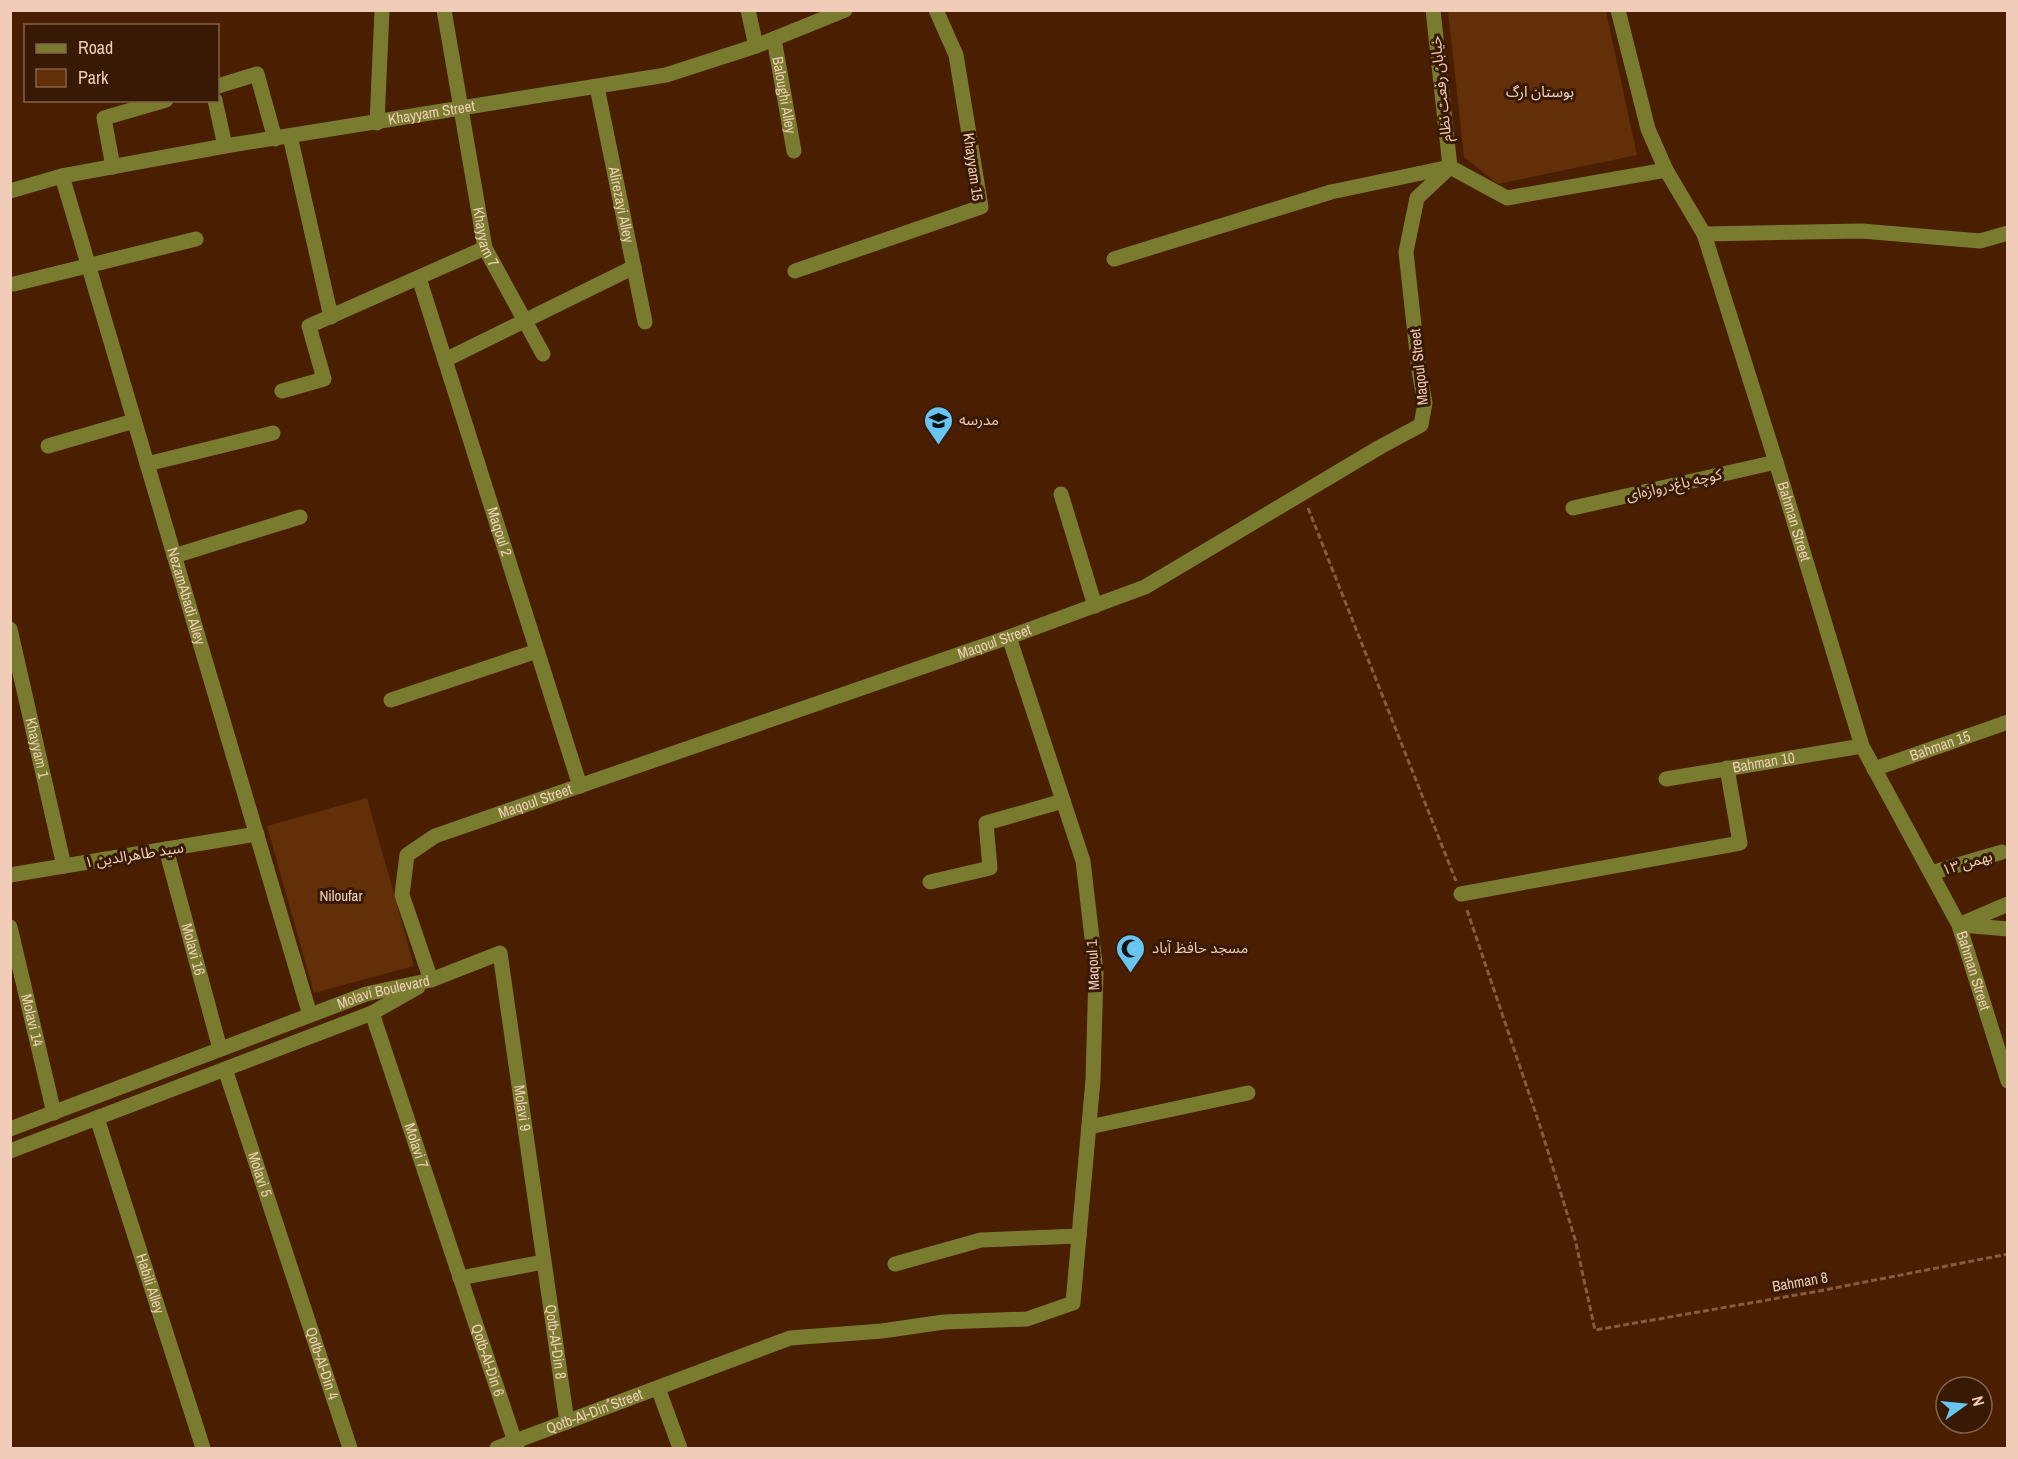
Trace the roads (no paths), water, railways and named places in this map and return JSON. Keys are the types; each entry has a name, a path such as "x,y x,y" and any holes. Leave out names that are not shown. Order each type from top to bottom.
{"street":[{"path":"377,123 382,10"},
{"name":"Khayyam 7","path":"444,10 485,248 543,354"},
{"path":"748,10 756,46"},
{"name":"Khayyam Street","path":"10,191 62,176 225,147 666,75 756,46 845,10"},
{"name":"Khayyam 15","path":"795,271 981,207 956,54 936,10"},
{"name":"خیابان رفعت نظام","path":"1433,10 1450,167"},
{"name":"Bahman Street","path":"1618,10 1648,129 1666,170 1704,234 1862,746 1959,925 2007,1081"},
{"name":"Baloughi Alley","path":"774,39 794,152"},
{"path":"219,86 257,74 282,138 331,316"},
{"name":"Alirezayi Alley","path":"597,87 645,322"},
{"path":"113,167 104,118 159,102"},
{"path":"215,102 225,147"},
{"path":"1114,259 1331,192 1450,167 1507,198 1666,170"},
{"name":"Maqoul Street","path":"431,980 402,895 406,855 435,836 1009,637 1145,587 1421,425 1425,403 1419,371 1406,252 1417,198 1450,167"},
{"name":"NezamAbadi Alley","path":"62,176 310,1015"},
{"path":"1704,234 1862,231 1980,241 2007,233"},
{"path":"14,284 196,239"},
{"path":"282,391 324,379 309,326 485,248"},
{"path":"445,360 634,267"},
{"name":"Maqoul 2","path":"419,278 580,786"},
{"path":"48,446 134,421"},
{"path":"147,464 273,432"},
{"name":"کوچه باغ‌دروازه‌ای","path":"1573,508 1776,462"},
{"path":"1061,494 1095,606"},
{"path":"174,556 300,517"},
{"name":"Khayyam 1","path":"10,629 64,866"},
{"name":"Maqoul 1","path":"1009,637 1083,861 1096,972 1093,1080 1073,1303"},
{"path":"392,700 537,651"},
{"name":"Bahman 15","path":"1874,769 2007,722"},
{"name":"Bahman 10","path":"1666,779 1862,746"},
{"path":"1461,894 1740,843 1727,768"},
{"path":"930,882 990,868 986,823 1063,801"},
{"name":"سید طاهرالدین ۱","path":"10,875 257,834"},
{"name":"Molavi 16","path":"166,849 219,1049"},
{"name":"بهمن ۱۳","path":"1931,873 2002,852"},
{"path":"1959,925 2007,904"},
{"path":"1959,925 2007,929"},
{"name":"Molavi 14","path":"10,927 54,1113"},
{"name":"Molavi 9","path":"431,980 500,954 543,1262"},
{"name":"Molavi Boulevard","path":"10,1151 372,1013 431,980"},
{"name":"Molavi Boulevard","path":"10,1129 366,994 431,980"},
{"name":"Molavi 7","path":"372,1013 460,1278"},
{"name":"Molavi 5","path":"225,1069 294,1279"},
{"path":"1089,1127 1248,1093"},
{"name":"Habili Alley","path":"97,1118 203,1449"},
{"path":"895,1264 981,1240 1079,1236"},
{"path":"460,1278 543,1262"},
{"name":"Qotb-Al-Din 8","path":"543,1262 567,1422"},
{"name":"Qotb-Al-Din 6","path":"460,1278 516,1445"},
{"name":"Qotb-Al-Din 4","path":"294,1279 350,1449"},
{"name":"Qotb-Al-Din ُStreet","path":"497,1449 516,1445 567,1422 790,1338 882,1331 944,1322 1027,1319 1073,1303"},
{"path":"658,1388 680,1449"}],"place":[{"name":"مدرسه","path":"938,446"},
{"name":"مسجد حافظ آباد","path":"1131,974"}],"park label":[{"name":"بوستان ارگ","path":"1540,92"},
{"name":"Niloufar","path":"341,896"}]}
